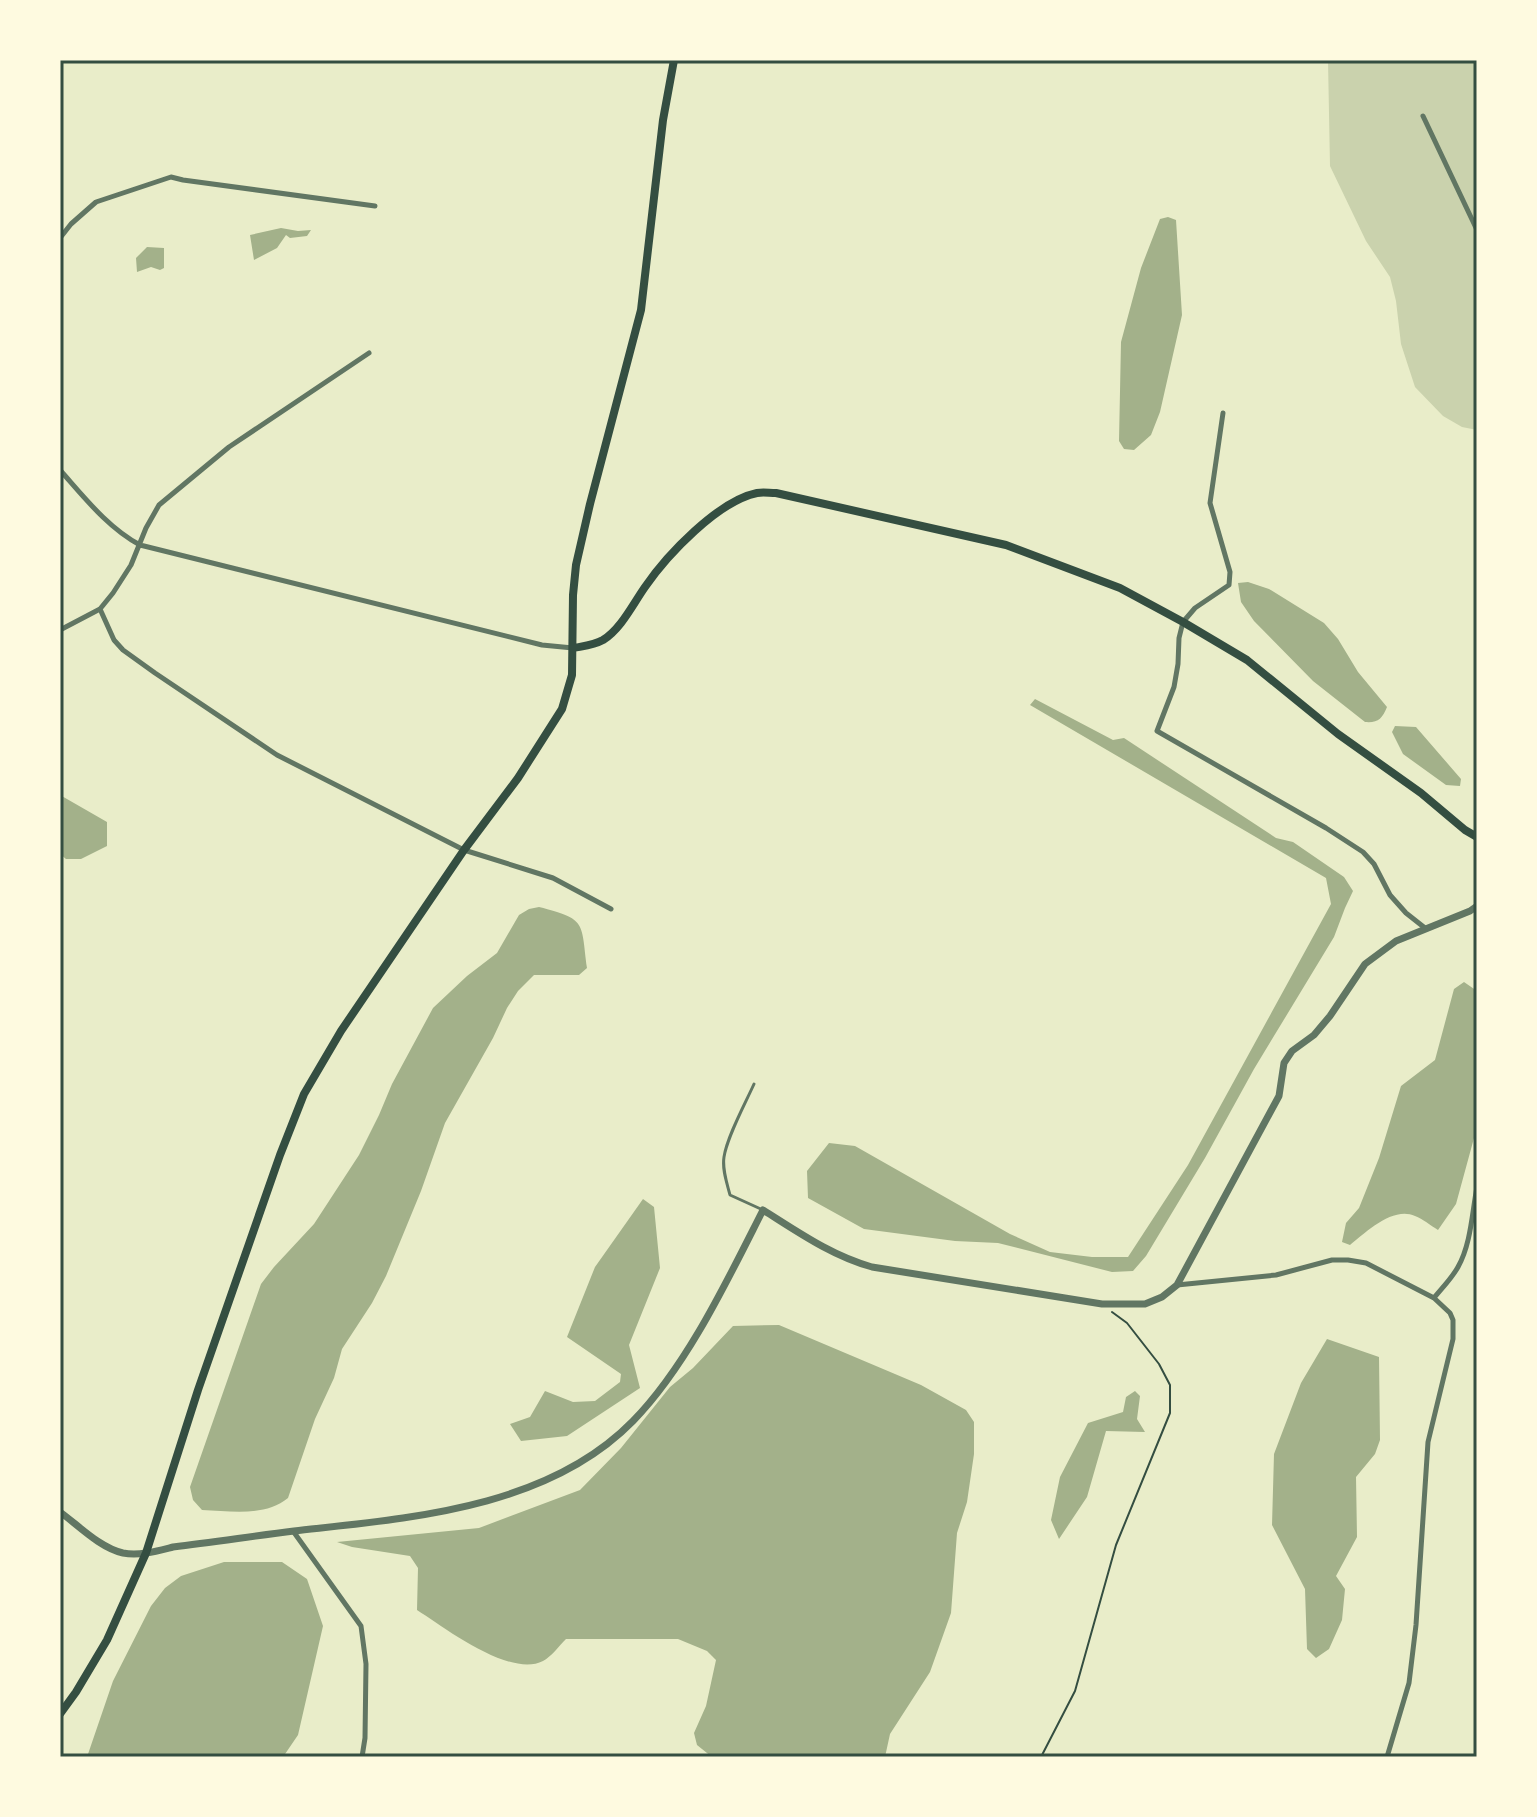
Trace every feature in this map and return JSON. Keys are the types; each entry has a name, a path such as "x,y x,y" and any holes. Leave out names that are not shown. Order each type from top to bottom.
{"main road":[{"path":"60,1714 107,1640 146,1553 198,1390 304,1094 341,1031 464,850 518,778 562,709 572,675 576,565 641,310 663,120 674,60"},
{"path":"574,648 591,645 610,634 664,563 704,523 731,504 760,492 776,493 1006,545 1120,588 1259,669 1338,734 1477,837"}],"street":[{"path":"1423,116 1477,230"},
{"path":"60,238 96,202 171,177 375,206"},
{"path":"60,630 100,609 113,593 131,565 159,505 212,460 369,353"},
{"path":"1223,413 1210,503 1230,572 1229,585 1195,608 1183,622 1174,687 1157,731 1363,852 1374,864 1390,895 1426,929"},
{"path":"60,470 112,525 140,545 542,645 574,648"},
{"path":"100,609 114,640 123,650 277,755 464,850 553,878 611,909"},
{"path":"60,1512 113,1549 122,1553 146,1553 450,1510 526,1487 581,1463 631,1423 651,1402 724,1286 763,1210 826,1249 872,1267 1102,1304 1145,1304 1162,1297 1177,1285 1279,1096 1284,1063 1292,1051 1314,1035 1330,1016 1365,964 1396,941 1477,906"},
{"path":"1434,1298 1463,1256 1477,1187"},
{"path":"1177,1285 1276,1275 1332,1260 1348,1260 1366,1263 1434,1298 1450,1313 1454,1329 1428,1442 1416,1625 1409,1683 1387,1757"},
{"path":"293,1531 361,1626 366,1664 362,1757"}],"lane":[{"path":"754,1084 727,1146 723,1168 730,1195 763,1210"}],"path":[{"path":"1041,1757 1075,1691 1116,1545 1170,1413 1170,1385 1159,1364 1127,1323 1102,1304"}],"shaded area":[{"path":"1328,60 1477,60 1477,430 1462,427 1443,416 1415,387 1401,344 1390,277 1366,241 1330,166"},
{"path":"1168,217 1176,220 1182,315 1160,412 1151,435 1134,450 1124,449 1119,441 1121,342 1141,268 1160,219"},
{"path":"281,228 311,230 307,236 290,238 286,235 277,248 254,260 250,235"},
{"path":"147,247 164,248 164,268 151,267 137,272 136,258"},
{"path":"1248,582 1269,589 1324,623 1387,707 1381,717 1365,722 1313,681 1254,621 1241,602 1238,583"},
{"path":"1035,699 1113,740 1124,738 1276,838 1293,842 1344,877 1353,891 1334,937 1254,1069 1205,1158 1146,1256 1133,1271 1112,1272 998,1243 955,1241 864,1229 808,1198 807,1171 829,1143 855,1146 1010,1234 1050,1252 1128,1257 1188,1165 1331,904 1326,878 1030,705"},
{"path":"1395,726 1416,727 1461,779 1460,786 1446,785 1403,754 1392,732"},
{"path":"60,795 107,822 107,846 81,859 66,859 60,854"},
{"path":"539,907 566,915 579,925 587,968 579,975 534,975 507,1008 445,1123 386,1276 342,1349 288,1498 258,1510 202,1510 193,1500 190,1487 261,1284 314,1224 359,1155 392,1084 433,1008 497,953 519,915"},
{"path":"1464,982 1477,991 1477,1127 1456,1204 1438,1230 1415,1216 1398,1214 1380,1222 1350,1245 1342,1242 1346,1223 1359,1208 1379,1158 1401,1086 1435,1060 1454,989"},
{"path":"643,1199 654,1207 660,1268 629,1345 640,1388 567,1436 521,1441 510,1424 530,1417 545,1391 573,1402 595,1401 620,1382 621,1374 567,1337 595,1267"},
{"path":"779,1325 921,1385 966,1410 974,1422 974,1454 967,1502 957,1533 951,1613 930,1672 890,1734 885,1757 712,1757 697,1745 694,1733 706,1706 716,1660 707,1651 678,1639 566,1639 543,1661 513,1663 478,1649 417,1610 418,1568 410,1556 337,1542 479,1528 580,1490 621,1448 670,1387 733,1326"},
{"path":"1327,1339 1379,1357 1380,1440 1375,1454 1356,1477 1357,1537 1336,1576 1345,1589 1342,1620 1329,1649 1316,1658 1307,1649 1305,1589 1272,1525 1274,1454 1301,1383"},
{"path":"1135,1391 1140,1396 1137,1419 1145,1432 1106,1431 1087,1497 1059,1539 1051,1520 1060,1477 1088,1423 1123,1412 1126,1397"},
{"path":"224,1562 282,1562 307,1579 323,1626 298,1735 283,1757 87,1757 113,1681 151,1606 165,1588 181,1576"}]}
